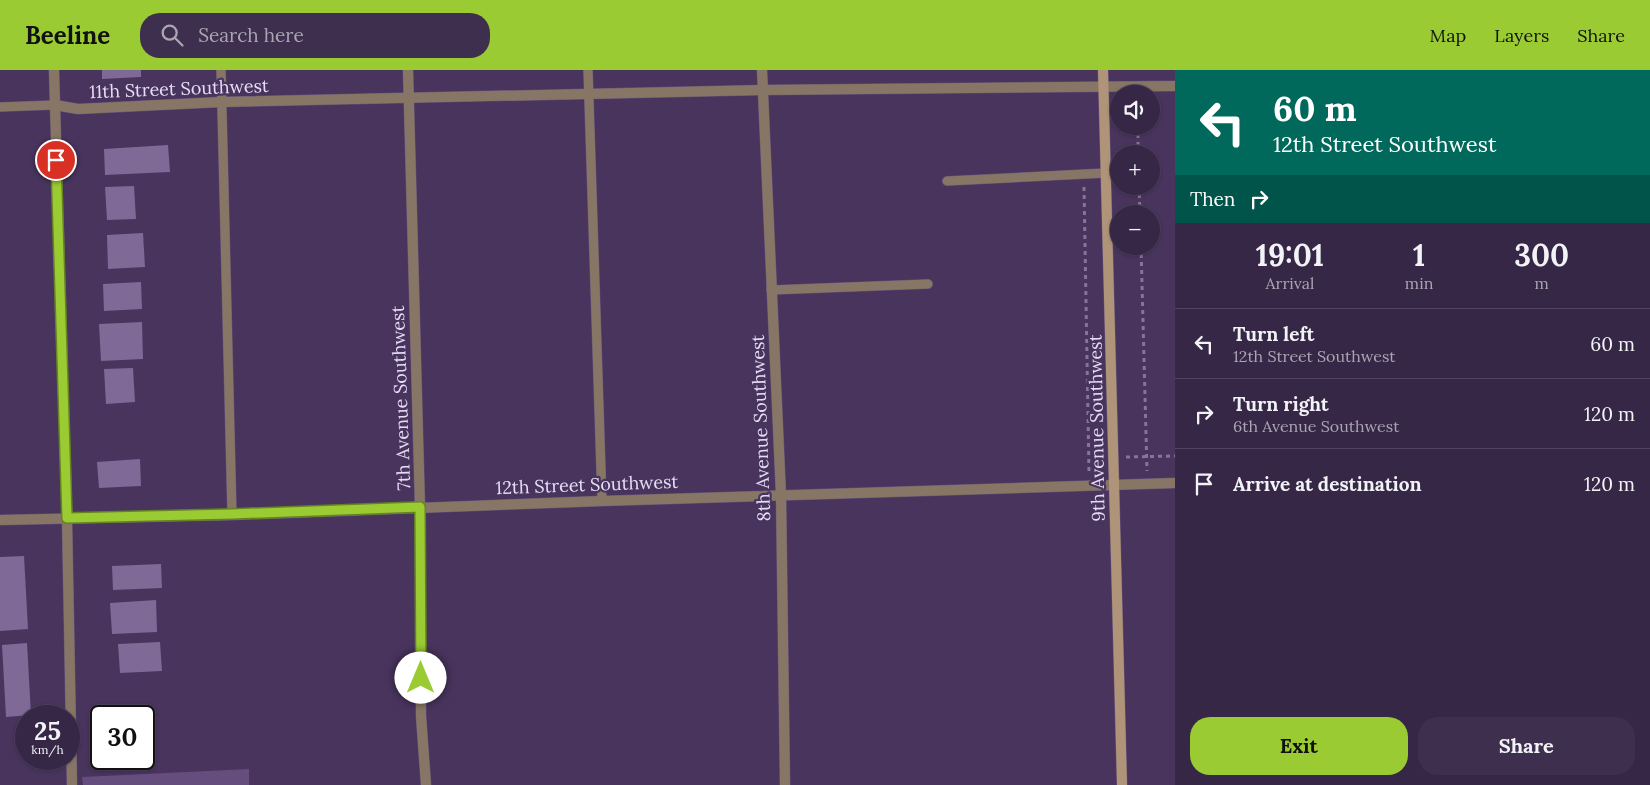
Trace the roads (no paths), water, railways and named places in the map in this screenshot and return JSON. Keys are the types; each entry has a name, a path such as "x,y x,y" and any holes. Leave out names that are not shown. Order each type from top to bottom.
{"street":[{"path":"54,70 67,518 72,785"},
{"name":"7th Avenue Southwest","path":"408,70 420,507 421,716 426,785"},
{"name":"8th Avenue Southwest","path":"762,70 781,495 785,785"},
{"name":"9th Avenue Southwest","path":"1103,70 1122,785"},
{"name":"11th Street Southwest","path":"55,105 78,109 221,102 763,90 1175,86"},
{"name":"12th Street Southwest","path":"0,520 1175,483"}],"lane":[{"path":"221,70 232,514"},
{"path":"588,70 602,501"},
{"path":"0,106 55,105"},
{"path":"947,181 1106,173"},
{"path":"772,290 928,284"}]}
